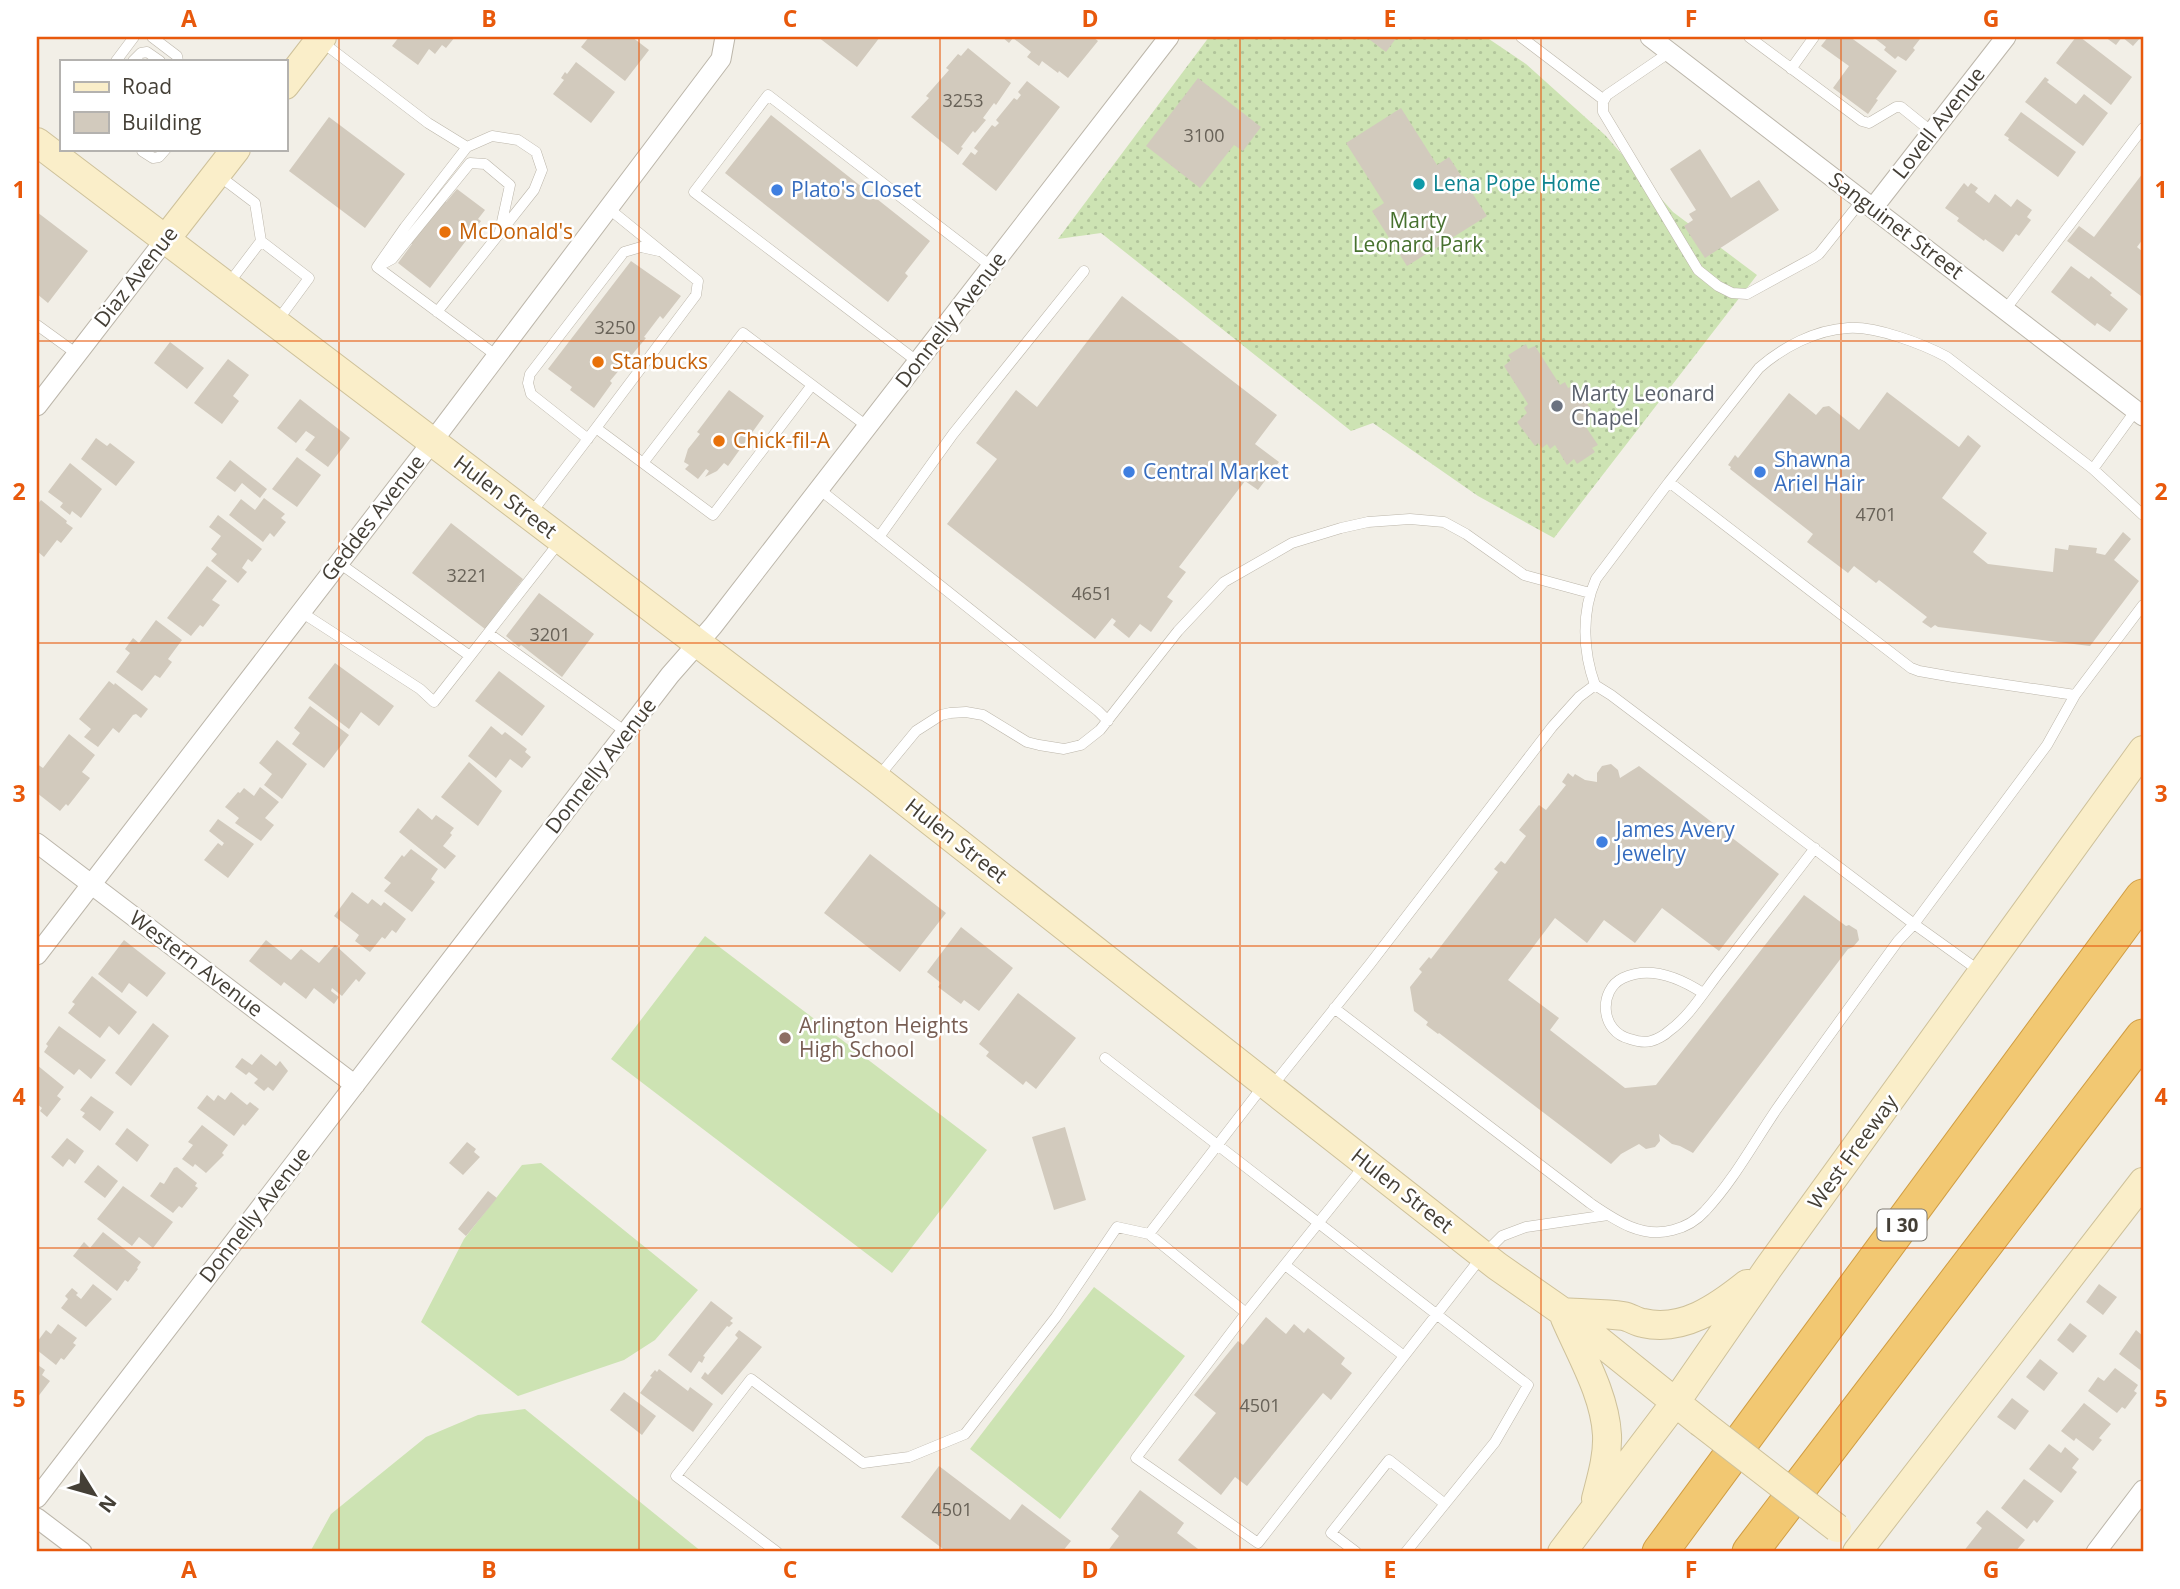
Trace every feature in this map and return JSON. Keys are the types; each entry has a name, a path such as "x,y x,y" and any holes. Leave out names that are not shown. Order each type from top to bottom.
{"highway":[{"name":"I 30","path":"1660,1552 2143,897"},
{"path":"1750,1552 2143,1037"}],"main road":[{"path":"287,82 321,38"},
{"name":"Hulen Street","path":"37,142 877,779 1483,1255 1563,1312 1675,1403 1837,1528 1861,1551"},
{"name":"Diaz Avenue","path":"165,240 235,150"},
{"name":"West Freeway","path":"1562,1552 1675,1403 1769,1267 2143,750"},
{"path":"1861,1551 2143,1182"},
{"path":"1591,1514 1606,1456 1604,1412 1563,1312 1625,1316 1642,1323 1680,1323 1710,1312 1769,1267"}],"street":[{"name":"Geddes Avenue","path":"37,955 432,442 721,59 725,37"},
{"name":"Donnelly Avenue","path":"37,1498 670,675 699,644 1169,37"},
{"name":"Sanguinet Street","path":"1650,37 2005,310 2141,409"},
{"name":"Lovell Avenue","path":"1868,204 1932,132 2006,37"},
{"name":"Diaz Avenue","path":"37,406 165,240"},
{"name":"Western Avenue","path":"37,844 355,1085"},
{"path":"2096,1552 2143,1490"},
{"path":"37,1518 82,1552"}],"lane":[{"path":"117,60 134,37"},
{"path":"152,37 177,56 178,60"},
{"path":"1521,37 1604,100"},
{"path":"1749,37 1854,117 1869,123 1896,107 1901,107 1932,132"},
{"path":"1791,69 1814,37"},
{"path":"321,38 428,123 467,147"},
{"path":"134,60 141,53 147,52 159,60"},
{"path":"1670,52 1607,95 1603,112 1698,270 1718,286 1732,293 1746,294 1812,258 1868,204"},
{"path":"918,362 694,192 768,95 992,267"},
{"path":"2005,310 2143,128"},
{"path":"377,267 467,147 492,136 518,140 536,152 542,170 534,190 437,312"},
{"path":"142,151 153,158 159,157 165,150"},
{"path":"377,267 393,259 470,163 485,164 510,185 499,235"},
{"path":"217,174 255,203 261,242 309,278 275,323"},
{"path":"529,516 696,295 698,281 608,208"},
{"path":"226,286 261,242"},
{"path":"588,439 531,394 528,383 530,374 624,252 641,247 663,252"},
{"path":"377,267 497,356"},
{"path":"879,537 953,434 1084,271"},
{"path":"37,326 77,354"},
{"path":"1983,974 1595,685 1588,665 1586,644 1590,593 1610,559 1749,379 1773,356 1791,345 1811,336 1850,327 1908,340 1947,357 2093,469 2143,515"},
{"path":"643,463 743,333 868,427"},
{"path":"596,429 713,515 813,385"},
{"path":"2093,469 2141,409"},
{"path":"1669,482 1911,668 2075,695"},
{"path":"820,489 1098,710 1108,721"},
{"path":"877,779 909,737 941,715 966,712 983,715 1027,742 1072,748 1088,741 1108,721 1187,620 1224,582 1280,549 1325,532 1381,520 1433,520 1457,528 1524,575 1590,593"},
{"path":"301,612 434,702 561,540"},
{"path":"339,563 470,656"},
{"path":"1334,1009 1608,1215 1634,1229 1654,1233 1674,1230 1689,1223 1705,1211 1734,1173 1898,941 1914,924 2047,745 2075,695 2143,605"},
{"path":"488,633 626,732"},
{"path":"1149,1234 1218,1145 1334,1009 1552,727 1579,697 1595,685"},
{"path":"1703,993 1682,981 1654,973 1638,973 1621,979 1610,992 1606,1006 1609,1027 1621,1037 1637,1041 1651,1041 1670,1031 1703,993 1815,848"},
{"path":"1105,1058 1528,1385 1494,1442 1406,1552"},
{"path":"1366,1163 1246,1313 1136,1458 1258,1542 1483,1255 1502,1236 1526,1227 1608,1215"},
{"path":"777,1552 676,1476 751,1379 863,1462 909,1457 965,1434 1056,1317 1116,1227 1149,1234 1246,1313"},
{"path":"1286,1265 1404,1356"},
{"path":"1356,1552 1331,1533 1389,1460 1445,1504"}],"green space":[{"name":"Marty Leonard Park","path":"1209,37 1486,37 1526,64 1605,135 1673,212 1757,275 1554,538 1478,496 1373,423 1351,431 1101,233 1058,239"},
{"path":"705,936 987,1150 892,1273 611,1059"},
{"path":"541,1163 698,1290 655,1340 624,1360 518,1396 421,1322 464,1239 522,1165"},
{"path":"1094,1287 1185,1356 1060,1519 970,1449"},
{"path":"525,1409 702,1552 310,1552 331,1514 426,1437 478,1415"}],"building":[{"path":"399,37 455,37 446,48 442,45 435,54 429,49 418,65 392,46"},
{"path":"589,37 632,37 649,50 625,81 581,47"},
{"path":"818,37 880,37 857,67"},
{"path":"1002,37 1093,37 1098,41 1068,78 1042,61 1039,66 1027,57 1031,52 1013,38 1009,43"},
{"path":"1366,37 1397,37 1386,52"},
{"path":"1828,37 1850,37 1897,71 1868,114 1833,88 1849,66 1821,46"},
{"path":"1873,37 1920,39 1906,61 1898,56 1895,59 1884,50 1886,47"},
{"path":"2076,37 2080,37 2132,77 2111,105 2056,63"},
{"path":"2105,37 2122,37 2116,45"},
{"path":"2122,37 2141,37 2133,46"},
{"path":"968,48 1011,83 983,118 986,120 961,147 963,148 958,155 911,117 949,70 946,68 958,54 961,56"},
{"path":"576,62 615,92 591,123 553,94 564,80 561,78 565,72 567,74"},
{"path":"2045,77 2049,80 2047,82 2076,104 2084,94 2108,113 2083,146 2025,102"},
{"path":"1198,78 1261,127 1243,151 1234,145 1200,188 1146,146"},
{"path":"1027,81 1060,107 996,191 962,164 971,152 975,155 978,151 974,148 992,125 995,127 999,123 996,120 1014,98 1017,100 1021,95 1018,92"},
{"name":"Lena Pope Home","path":"1401,108 1437,165 1449,157 1487,216 1407,266 1372,211 1384,203 1346,143"},
{"path":"2021,112 2076,152 2058,177 2004,135"},
{"path":"771,115 930,241 905,273 908,276 888,302 725,173"},
{"path":"329,117 405,174 365,228 289,171"},
{"path":"1700,149 1731,198 1759,180 1779,210 1705,258 1684,226 1693,220 1689,214 1696,210 1670,169"},
{"path":"2143,173 2143,239 2137,247 2143,252 2141,296 2067,241 2079,226 2094,237"},
{"path":"1964,183 1968,187 1971,183 1978,188 1975,192 1989,203 1995,194 2011,207 2017,199 2032,210 2027,217 2031,220 2003,252 1957,221 1959,218 1945,208"},
{"name":"McDonald's","path":"457,189 485,210 478,219 481,221 430,288 398,263 442,199 446,202"},
{"path":"37,212 88,251 48,303 37,294"},
{"path":"631,261 681,296 663,319 660,316 644,337 646,338 610,381 612,383 594,408 548,369"},
{"path":"2071,266 2089,279 2091,276 2128,309 2110,332 2097,323 2095,326 2051,292"},
{"name":"Central Market","path":"1122,296 1277,415 1255,444 1279,462 1258,490 1245,481 1179,567 1186,572 1167,597 1173,601 1151,632 1140,624 1129,638 1113,625 1116,621 1112,618 1095,639 947,524 997,459 976,443 1016,390 1037,407"},
{"path":"170,342 204,368 187,389 154,363"},
{"name":"Marty Leonard Chapel","path":"1526,344 1528,349 1535,346 1560,385 1565,382 1568,388 1575,385 1592,411 1590,413 1593,417 1588,419 1591,424 1586,427 1598,445 1592,448 1595,452 1577,464 1574,459 1567,465 1555,445 1550,449 1547,444 1542,448 1538,443 1535,446 1517,422 1527,413 1524,408 1528,404 1504,366 1511,360 1508,355"},
{"path":"228,359 249,375 233,396 239,401 222,424 194,403"},
{"name":"Chick-fil-A","path":"729,390 764,416 728,466 724,463 717,471 705,477 709,471 706,469 698,479 685,469 689,465 684,462 688,449 700,434 697,432"},
{"path":"1887,392 1959,447 1968,435 1981,446 1942,498 1987,533 1973,552 1988,564 2053,572 2055,548 2068,550 2069,545 2097,548 2096,553 2105,555 2123,532 2131,539 2114,560 2139,581 2090,646 1935,625 1931,628 1922,622 1927,617 1879,580 1876,583 1854,566 1848,573 1807,542 1813,534 1728,465 1735,455 1738,458 1789,393 1816,415 1823,407 1829,406 1859,430"},
{"path":"300,399 350,438 328,467 305,450 315,437 306,431 296,443 277,428"},
{"path":"96,438 107,446 110,443 135,462 116,486 81,459"},
{"path":"297,457 321,475 297,507 272,489"},
{"path":"230,460 267,489 260,498 242,483 235,492 216,478"},
{"path":"70,463 102,489 81,518 72,511 70,515 60,507 63,503 48,492"},
{"path":"264,498 285,514 281,518 286,522 274,537 270,533 263,542 229,515 241,499 255,510"},
{"path":"41,500 73,528 61,543 57,540 44,557 37,551 37,505"},
{"path":"218,515 262,549 252,562 248,559 242,568 247,572 238,583 211,561 217,554 211,549 221,536 209,527"},
{"path":"451,523 523,579 485,629 412,573"},
{"path":"207,566 227,581 212,600 220,605 203,627 200,625 191,636 167,618"},
{"path":"539,593 594,634 562,677 506,636"},
{"path":"156,620 182,640 168,659 172,662 160,678 155,675 142,691 116,672 130,653 125,649 133,638 139,643"},
{"path":"335,663 394,706 379,726 361,712 349,729 308,698"},
{"path":"499,671 545,706 522,736 475,701"},
{"path":"109,681 148,709 141,718 133,715 119,733 113,728 98,747 84,737 91,729 79,719"},
{"path":"310,706 349,735 324,768 292,744 300,733 294,728"},
{"path":"491,726 502,735 505,732 527,749 525,752 531,757 522,768 510,759 496,778 468,756"},
{"path":"69,734 95,755 82,772 90,778 68,806 66,804 60,811 37,793 37,764 43,768"},
{"path":"277,740 307,764 282,799 264,785 272,774 259,763"},
{"path":"469,762 502,791 478,826 441,797"},
{"path":"1611,764 1618,770 1620,778 1639,766 1779,874 1719,951 1662,908 1635,943 1604,920 1587,943 1555,918 1508,980 1559,1018 1550,1030 1625,1088 1656,1085 1804,895 1846,926 1857,930 1859,940 1848,949 1693,1153 1672,1144 1659,1134 1660,1141 1655,1147 1646,1149 1639,1144 1621,1154 1611,1164 1426,1025 1428,1022 1414,1011 1410,987 1422,972 1419,969 1429,957 1431,959 1498,872 1494,869 1501,861 1505,864 1526,836 1519,830 1539,805 1546,810 1566,785 1562,782 1568,773 1573,777 1575,774 1585,780 1597,782 1597,773 1602,766"},
{"path":"260,787 279,802 265,818 274,825 261,841 235,823 239,818 225,807 244,788 254,796"},
{"path":"418,808 432,820 436,815 454,828 443,846 456,856 445,869 399,832"},
{"path":"218,819 254,844 228,878 204,860 218,843 222,846 224,843 209,831"},
{"path":"411,849 438,869 431,879 435,882 412,912 384,891 391,883 384,878 402,855 404,857"},
{"path":"870,854 946,913 900,972 824,913"},
{"path":"352,892 368,904 372,899 381,906 384,902 406,919 396,933 392,930 385,939 382,937 370,952 355,941 359,935 334,916"},
{"path":"961,927 1013,968 979,1011 964,1000 961,1004 938,987 941,983 927,972"},
{"path":"124,940 166,973 147,997 129,983 122,993 98,974"},
{"path":"266,940 291,960 301,949 319,963 335,945 366,973 359,982 356,979 342,996 332,988 331,991 339,997 334,1004 314,988 306,999 284,982 281,986 249,961"},
{"path":"92,976 137,1012 119,1035 109,1026 100,1038 68,1013 75,1004 72,1002"},
{"path":"1018,993 1076,1038 1036,1089 1026,1081 1023,1085 986,1056 989,1052 979,1044"},
{"path":"153,1023 169,1036 131,1086 115,1073"},
{"path":"59,1026 106,1060 91,1079 79,1069 74,1075 44,1052 48,1046 46,1044"},
{"path":"261,1054 276,1066 280,1061 288,1071 273,1091 268,1087 264,1091 254,1083 258,1079 235,1067 242,1058 252,1065"},
{"path":"37,1065 64,1087 57,1096 61,1099 47,1117 37,1104"},
{"path":"231,1092 247,1105 250,1102 259,1109 234,1136 197,1108 207,1095 214,1101 218,1095 225,1100"},
{"path":"91,1096 114,1112 100,1131 82,1117 85,1113 80,1110"},
{"path":"202,1125 228,1145 222,1153 224,1155 206,1173 195,1164 193,1167 182,1159 193,1145 188,1142"},
{"path":"1065,1127 1086,1200 1054,1210 1032,1137"},
{"path":"127,1128 149,1145 137,1162 115,1144"},
{"path":"67,1138 84,1151 75,1164 69,1159 63,1167 51,1157"},
{"path":"467,1142 476,1149 474,1152 480,1157 463,1175 449,1163"},
{"path":"98,1165 118,1181 105,1198 84,1182"},
{"path":"177,1167 197,1183 195,1186 198,1188 182,1208 179,1206 173,1213 150,1196 160,1182 164,1184"},
{"path":"123,1186 173,1222 153,1248 139,1237 132,1246 97,1219"},
{"path":"488,1191 497,1198 466,1236 458,1229"},
{"path":"103,1232 141,1262 128,1282 125,1280 117,1291 73,1256 84,1242 90,1248"},
{"path":"93,1284 112,1299 86,1327 61,1308 68,1299 65,1296 72,1288 81,1299"},
{"path":"2099,1284 2117,1297 2103,1315 2086,1302"},
{"path":"711,1301 733,1318 730,1321 733,1323 727,1326 703,1356 705,1357 702,1363 699,1361 691,1373 668,1355"},
{"path":"1266,1317 1286,1334 1294,1324 1304,1333 1308,1328 1345,1358 1341,1364 1352,1373 1331,1400 1323,1393 1247,1486 1235,1477 1221,1495 1178,1460 1216,1413 1194,1395 1238,1341 1243,1345"},
{"path":"2070,1323 2087,1336 2073,1353 2057,1340"},
{"path":"58,1324 77,1338 73,1343 76,1345 64,1360 61,1358 56,1365 37,1350 37,1342 46,1330 51,1334"},
{"path":"739,1330 762,1347 722,1395 701,1378 705,1372 708,1375 738,1338 735,1335"},
{"path":"2136,1330 2143,1336 2143,1372 2119,1354"},
{"path":"2040,1359 2058,1373 2044,1391 2026,1377"},
{"path":"38,1365 45,1370 42,1375 50,1381 37,1398"},
{"path":"2115,1368 2138,1385 2134,1391 2137,1393 2125,1409 2122,1407 2117,1413 2088,1391 2098,1377 2104,1381"},
{"path":"659,1369 688,1391 690,1387 713,1404 693,1432 640,1393 652,1377 650,1376"},
{"path":"624,1392 656,1416 642,1435 610,1410"},
{"path":"2012,1398 2029,1411 2015,1430 1997,1417"},
{"path":"2084,1403 2111,1424 2099,1438 2102,1440 2093,1451 2061,1431"},
{"path":"2049,1444 2061,1453 2065,1447 2079,1459 2072,1468 2077,1472 2061,1493 2029,1469"},
{"path":"939,1466 1010,1520 1022,1504 1071,1541 1062,1552 947,1552 901,1517"},
{"path":"2024,1479 2054,1501 2037,1523 2034,1520 2027,1529 2001,1508"},
{"path":"1140,1490 1184,1523 1177,1533 1202,1552 1107,1552 1119,1536 1111,1529"},
{"path":"1987,1510 2025,1540 2015,1552 1963,1552 1982,1528 1976,1523"}],"place":[{"name":"Lena Pope Home","path":"1419,184"},
{"name":"Plato's Closet","path":"777,190"},
{"name":"McDonald's","path":"445,232"},
{"name":"Starbucks","path":"598,362"},
{"name":"Marty Leonard Chapel","path":"1557,406"},
{"name":"Chick-fil-A","path":"719,441"},
{"name":"Central Market","path":"1129,472"},
{"name":"Shawna Ariel Hair","path":"1760,472"},
{"name":"James Avery Jewelry","path":"1602,842"},
{"name":"Arlington Heights High School","path":"785,1038"}]}
